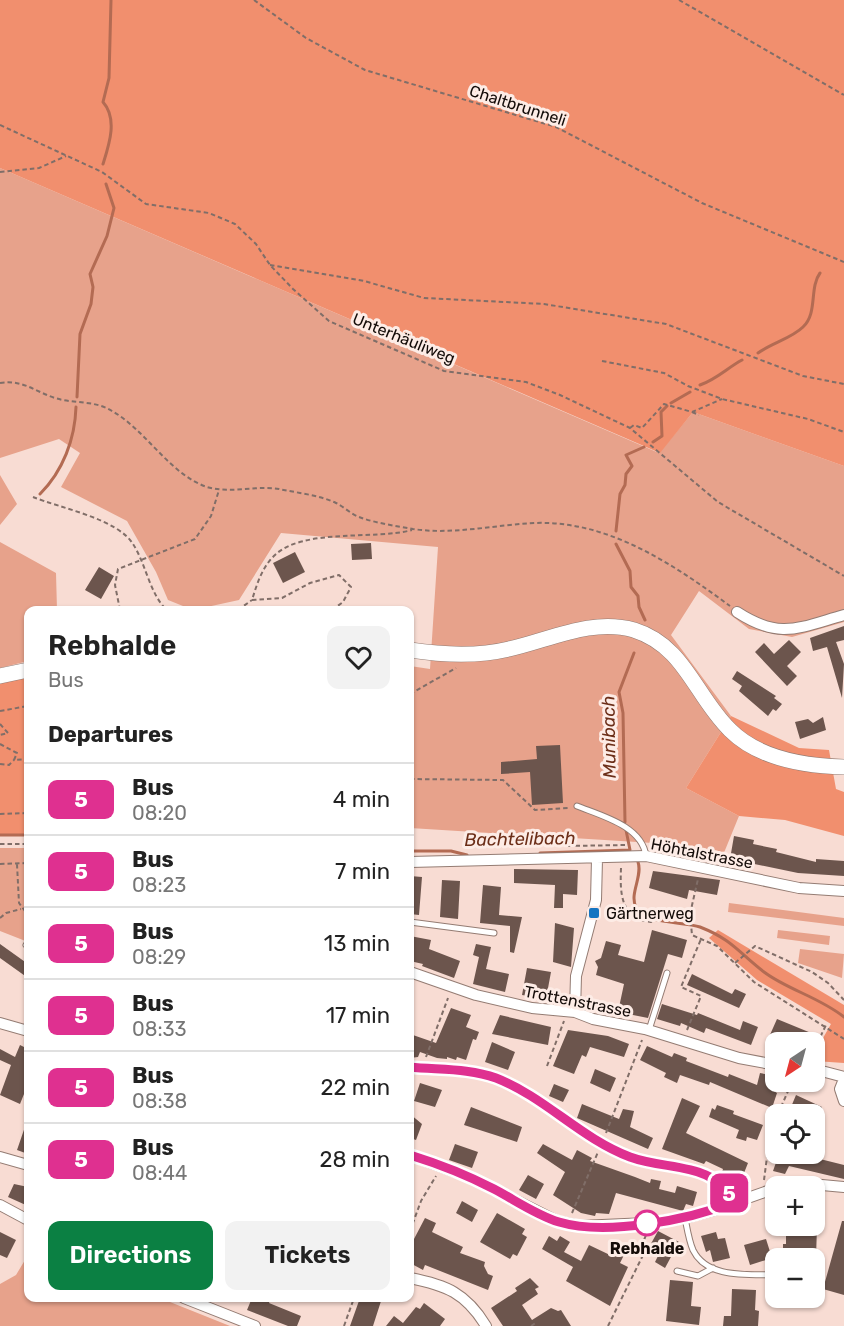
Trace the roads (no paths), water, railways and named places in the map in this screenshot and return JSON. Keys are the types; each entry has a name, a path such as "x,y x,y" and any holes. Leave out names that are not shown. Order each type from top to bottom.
{"main road":[{"path":"414,650 475,654 511,649 592,627 634,630 657,641 680,660 718,716 746,743 784,759 844,767"},
{"path":"0,676 24,671"}],"street":[{"path":"737,612 757,625 776,630 791,630 844,615"},
{"name":"Höhtalstrasse","path":"414,862 646,856 799,888 844,891"},
{"path":"575,1012 576,976 596,900 597,859"},
{"name":"Trottenstrasse","path":"414,973 485,997 532,1008 575,1012 646,1034 683,1039 739,1058 765,1063"},
{"path":"0,1023 24,1030"},
{"path":"414,1067 455,1070 494,1077 531,1095 574,1127 610,1149 651,1164 700,1172 716,1179 723,1183 734,1202"},
{"path":"825,1072 844,1078 840,1089 844,1101"},
{"path":"414,1156 467,1176 535,1212 568,1224 605,1226 685,1218 765,1190"},
{"path":"0,1157 24,1164"},
{"path":"825,1185 844,1187"},
{"path":"0,1206 24,1218"},
{"path":"414,1279 448,1287 475,1308 486,1326"},
{"path":"194,1302 255,1326"}],"lane":[{"path":"577,806 621,825 634,834 644,844 646,856"},
{"path":"414,923 494,933"},
{"path":"646,1034 666,973"},
{"path":"685,1218 693,1249 700,1261 720,1272 765,1274"},
{"path":"677,1271 698,1276 712,1268"}],"waterway":[{"path":"103,164 111,132 110,116 103,102 109,78 111,0"},
{"path":"77,397 80,334 91,304 93,287 90,274 107,236 114,208 106,184"},
{"name":"Munibach","path":"758,353 793,334 808,321 820,273"},
{"name":"Munibach","path":"700,385 712,380 742,360"},
{"name":"Munibach","path":"671,403 690,392"},
{"name":"Munibach","path":"653,442 662,436 661,412 667,406"},
{"path":"40,494 55,475 66,454 73,431 76,407"},
{"name":"Munibach","path":"616,531 620,494 625,485 626,474 632,466 626,455 644,447"},
{"name":"Munibach","path":"616,544 630,571 631,587 638,596 639,607 645,620"},
{"name":"Munibach","path":"625,822 623,713 619,692 634,653"},
{"name":"Bachtelibach","path":"540,853 630,850 626,830"},
{"name":"Bachtelibach","path":"0,835 24,835"},
{"name":"Bachtelibach","path":"414,851 451,851 467,855"},
{"name":"Bachtelibach","path":"638,862 639,873 634,902 641,913 656,920 693,925 711,932 728,942 773,978 844,1017"}],"place":[{"name":"Gärtnerweg","path":"594,913"},
{"name":"Rebhalde","path":"647,1223"}]}
